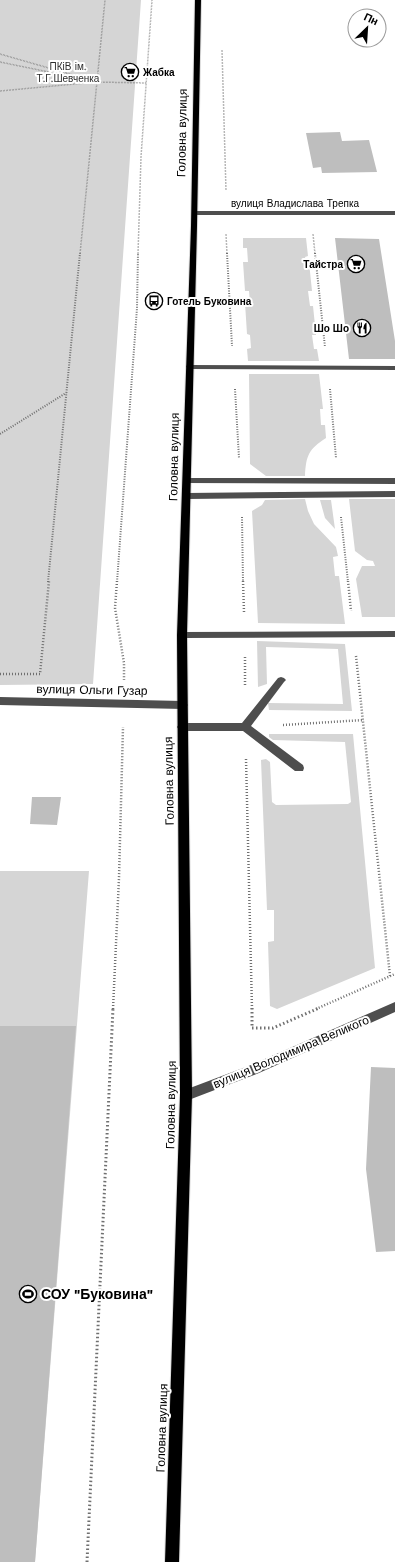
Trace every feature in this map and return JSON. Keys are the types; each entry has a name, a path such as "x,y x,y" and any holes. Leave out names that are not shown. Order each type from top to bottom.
{"main road":[{"name":"Головна вулиця","path":"172,1562 186,1095 182,635 188,481 195,213 198,0"}],"street":[{"name":"вулиця Владислава Трепка","path":"195,213 395,213"},
{"path":"190,366 328,369 395,368"},
{"path":"188,481 395,480"},
{"path":"187,496 395,494"},
{"path":"182,635 395,634"},
{"path":"245,727 281,680"},
{"name":"вулиця Ольги Гузар","path":"0,701 183,706"},
{"path":"182,727 245,727 299,768"},
{"name":"вулиця Володимира Великого","path":"186,1095 255,1069 395,1007"}],"path":[{"path":"0,674 40,674 105,0"},
{"path":"87,1562 119,878 124,663 115,608 137,308 141,157 152,0"},
{"path":"222,47 227,212"},
{"path":"0,54 96,82"},
{"path":"0,62 96,82"},
{"path":"0,90 96,82 146,83"},
{"path":"313,213 338,480"},
{"path":"0,434 66,393"},
{"path":"339,494 390,976"},
{"path":"245,727 364,720"}],"green space":[{"name":"ПКіВ ім. Т.Г.Шевченка","path":"0,0 141,0 93,684 0,685"},
{"path":"243,238 306,238 308,256 305,257 306,262 309,262 312,291 308,291 310,306 313,306 316,335 312,335 314,349 317,349 319,361 248,361 247,349 251,348 250,335 247,334 245,303 250,303 249,291 245,291 243,262 248,262 247,248 243,248"},
{"path":"249,374 319,374 323,409 320,409 321,425 325,425 326,438 312,449 306,463 305,476 266,476 250,464"},
{"path":"305,499 308,511 314,524 336,547 338,556 333,557 335,576 339,576 345,624 258,623 252,511 262,505 265,500"},
{"path":"349,499 395,499 395,617 362,617 356,579 362,566 375,566 373,561 367,560 355,551"},
{"path":"320,500 331,500 335,529 325,518"},
{"path":"257,641 345,644 352,711 269,710 268,703 343,704 338,649 266,647 267,684 258,687"},
{"path":"269,734 353,734 375,968 277,1009 270,1006 268,942 274,941 274,910 267,910 261,760 266,759 270,762 272,802 276,805 348,804 351,802 345,742 273,740 269,737"},
{"name":"СОУ \"Буковина\"","path":"0,871 89,871 35,1562 0,1562"}],"building":[{"path":"340,132 342,141 369,140 377,172 322,173 321,167 313,168 306,133"},
{"path":"335,238 379,239 395,341 395,359 349,359"},
{"path":"32,797 61,797 57,825 30,824"},
{"name":"СОУ \"Буковина\"","path":"0,1026 76,1026 35,1562 0,1562"},
{"path":"371,1067 395,1068 395,1251 376,1252 366,1169"}],"place":[{"name":"Жабка","path":"130,72"},
{"name":"Тайстра","path":"356,264"},
{"name":"Готель Буковина","path":"154,301"},
{"name":"Шо Шо","path":"362,328"},
{"name":"СОУ \"Буковина\"","path":"28,1294"}]}
